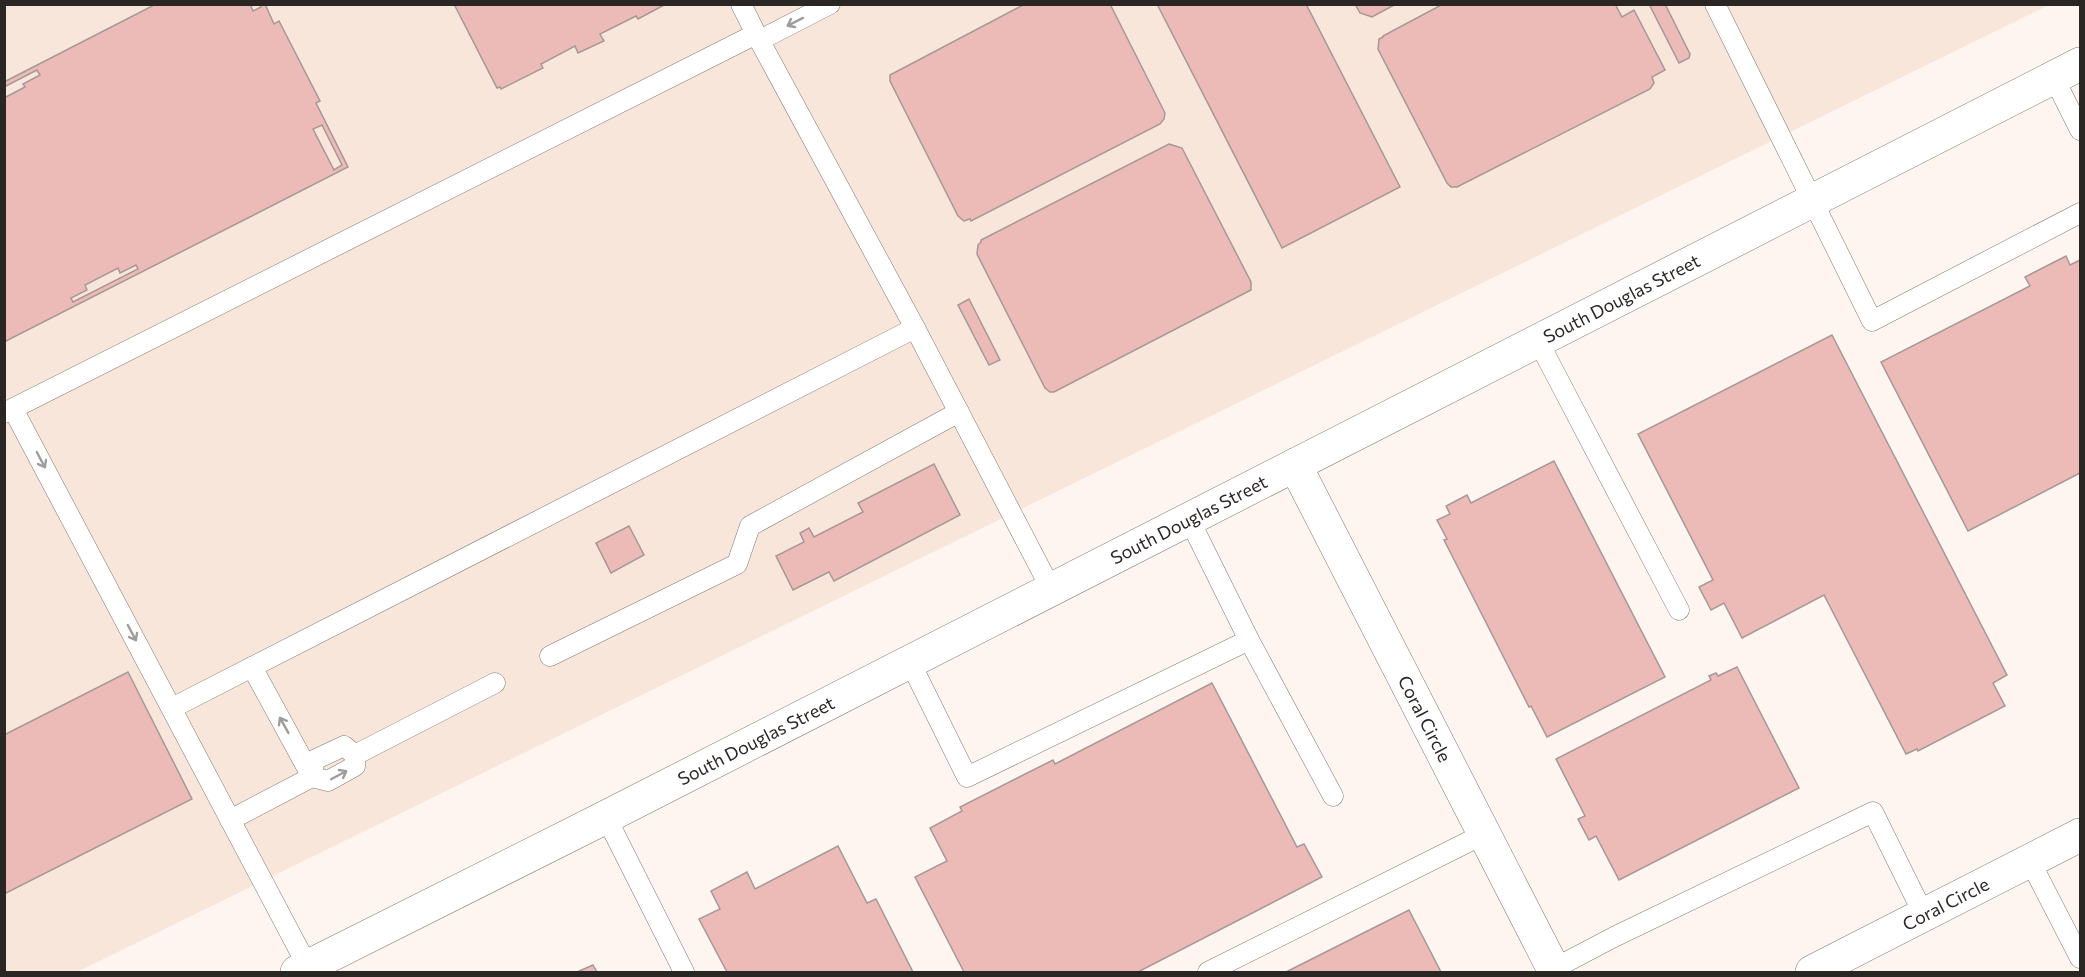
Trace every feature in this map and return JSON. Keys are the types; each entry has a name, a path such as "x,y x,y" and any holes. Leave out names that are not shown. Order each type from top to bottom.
{"street":[{"name":"South Douglas Street","path":"316,968 1051,589 2067,71"},
{"name":"Coral Circle","path":"1295,465 1554,971"},
{"name":"Coral Circle","path":"1812,972 2080,835"}],"lane":[{"path":"741,4 915,327 1051,589"},
{"path":"316,968 231,820 9,411 758,37 830,4"},
{"path":"1715,4 1872,321 2080,213"},
{"path":"2067,71 2080,130"},
{"path":"172,708 915,327"},
{"path":"1538,341 1679,610"},
{"path":"550,656 737,564 750,526 959,412"},
{"path":"1189,519 1249,640 1333,796"},
{"path":"910,662 967,777 1249,640"},
{"path":"252,667 312,777"},
{"path":"312,777 314,760 344,746 355,755 495,683"},
{"path":"231,820 312,777"},
{"path":"1554,971 1614,937 1873,812 1924,915"},
{"path":"606,817 684,972"},
{"path":"1208,972 1484,834"},
{"path":"2030,861 2080,958"}],"shaded area":[{"path":"5,5 2049,5 77,972 5,972"}],"building":[{"path":"156,4 250,4 253,11 261,7 260,4 265,4 274,24 279,21 320,101 316,103 348,167 4,342 4,98 25,87 23,84 40,75 37,70 4,87 4,82","holes":["322,125 342,165 334,170 313,129","136,265 138,269 73,302 71,298 87,290 85,285 118,268 120,273"]},
{"path":"454,4 666,4 638,19 636,16 600,34 604,41 578,53 575,46 541,64 543,68 501,89 497,88"},
{"path":"1025,4 1110,4 1165,113 1164,119 1160,124 971,221 970,219 964,221 958,216 890,81 890,75"},
{"path":"1157,4 1306,4 1400,187 1282,248"},
{"path":"1355,4 1396,4 1372,17 1360,13"},
{"path":"1443,4 1615,4 1622,17 1634,10 1665,70 1652,77 1654,83 1650,89 1457,187 1451,187 1378,49 1379,39 1383,36"},
{"path":"1649,4 1665,4 1690,54 1689,58 1679,63"},
{"path":"1169,144 1182,148 1251,282 1251,290 1054,392 1050,392 1045,388 977,254 978,245 981,240"},
{"path":"2066,256 2070,265 2080,260 2080,473 1968,531 1881,362 2030,286 2025,277"},
{"path":"969,299 1000,360 989,365 958,305"},
{"path":"1832,335 2007,675 1993,683 2005,706 1918,751 1917,749 1906,754 1824,595 1742,638 1724,603 1711,610 1699,587 1713,580 1638,434"},
{"path":"1554,461 1665,677 1547,737 1531,706 1529,707 1444,540 1447,539 1437,520 1450,514 1446,506 1467,495 1471,503"},
{"path":"934,464 960,515 834,581 829,572 793,590 776,556 804,542 800,533 809,528 814,537 863,512 858,503"},
{"path":"629,526 644,555 611,573 596,543"},
{"path":"1737,667 1799,788 1619,880 1596,836 1589,840 1578,819 1585,816 1556,759 1711,680 1709,676 1716,673 1718,676"},
{"path":"128,672 192,799 4,894 4,735"},
{"path":"1212,683 1297,847 1304,844 1322,877 1138,972 964,972 915,877 947,861 930,828 962,811 960,807 1053,760 1055,764"},
{"path":"838,846 867,903 876,899 913,972 727,972 699,919 720,909 711,891 747,872 755,889"},
{"path":"1409,910 1441,972 1286,972"},
{"path":"593,965 597,972 577,972"}]}
